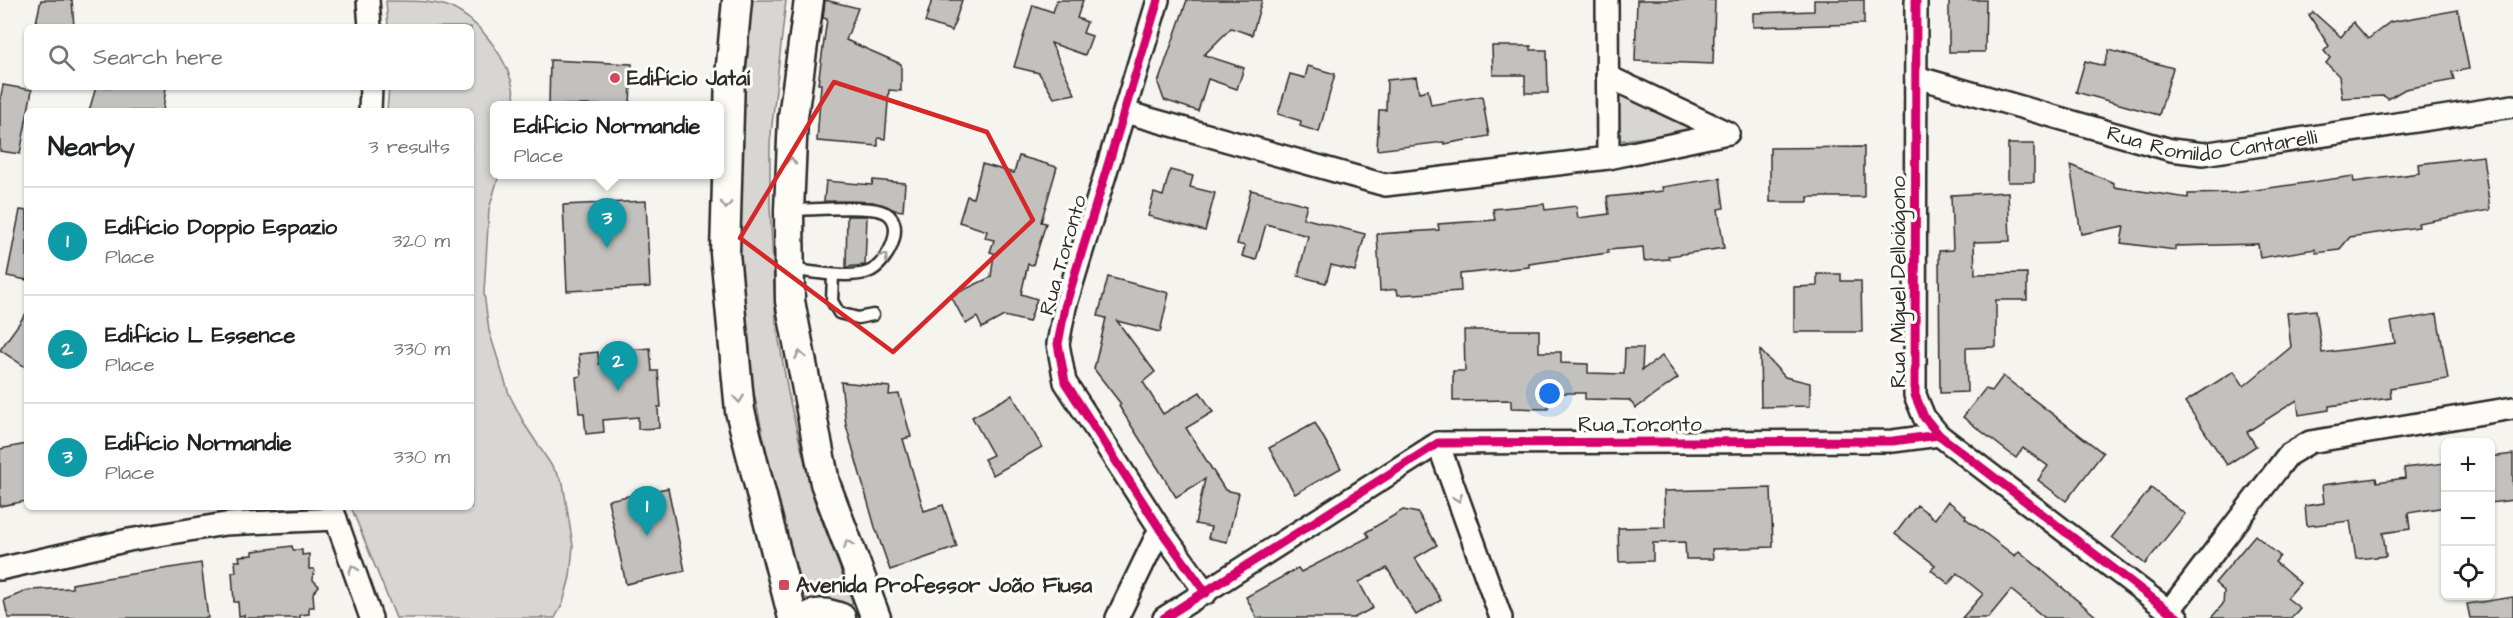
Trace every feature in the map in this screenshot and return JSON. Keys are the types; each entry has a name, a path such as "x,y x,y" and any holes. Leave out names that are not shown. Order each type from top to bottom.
{"main road":[{"path":"738,0 730,76 725,253 740,411 793,618"},
{"path":"809,0 793,117 789,210 790,301 825,483 876,618"},
{"path":"807,618 812,614 827,613 841,618"}],"street":[{"path":"368,0 370,24"},
{"name":"Rua Toronto","path":"1158,0 1065,307 1058,344 1065,382 1160,529 1206,593"},
{"path":"1607,0 1608,158"},
{"name":"Rua Miguel Delloiágono","path":"1916,0 1915,395 1924,417 1939,435 2174,614"},
{"path":"1125,112 1385,185 1608,158 1728,133 1607,76"},
{"name":"Rua Romildo Cantarelli","path":"1916,77 2171,150 2203,154 2513,106"},
{"path":"370,108 371,90"},
{"path":"2174,614 2288,454 2310,442 2513,408"},
{"name":"Rua Toronto","path":"1438,443 1893,441 1939,435"},
{"path":"1164,618 1438,443 1501,618"},
{"path":"225,524 238,510"},
{"path":"261,510 275,522"},
{"path":"0,569 129,540 225,524 275,522 334,513 371,618"},
{"path":"1117,618 1160,529"}],"lane":[{"path":"789,210 867,209 883,211 893,219 896,230 893,244 883,261 868,272 834,275 790,269"},
{"path":"834,275 832,301 839,314 858,318 873,315"}],"highlighted area":[{"path":"834,82 987,132 1033,220 893,352 740,238"}],"shaded area":[{"path":"748,0 786,0 770,143 770,206 776,323 789,398 814,500 853,603 849,606 825,600 802,598 767,454 742,336 736,186"},
{"path":"386,1 417,1 447,6 473,22 484,34 503,61 514,90 515,101 490,101 490,179 498,179 489,209 484,293 489,331 509,394 525,425 563,483 573,546 570,577 563,603 555,618 396,618 352,510 474,510 474,108 387,108 389,90 474,90 474,24 388,24"},
{"path":"1618,92 1698,130 1617,141"}],"building":[{"path":"41,0 72,0 74,24 36,24"},
{"path":"825,0 858,8 846,40 901,64 901,91 889,90 885,139 878,138 878,146 817,141 821,84 818,84 827,19 823,18"},
{"path":"932,0 962,0 952,31 925,22"},
{"path":"1057,0 1083,0 1077,18 1087,22 1083,33 1092,36 1085,55 1051,43 1075,94 1054,98 1039,73 1014,67 1033,5 1053,12"},
{"path":"1187,0 1262,0 1252,35 1231,28 1204,55 1244,68 1237,89 1208,79 1198,111 1164,100 1158,83"},
{"path":"1637,0 1715,0 1713,64 1635,61"},
{"path":"1814,0 1864,0 1864,24 1753,27 1753,13 1814,11"},
{"path":"1949,0 1986,0 1985,52 1949,52"},
{"path":"2458,10 2469,69 2452,72 2454,80 2405,89 2388,99 2384,96 2342,98 2339,76 2326,63 2330,58 2324,51 2329,46 2309,15 2313,12 2341,37 2353,22 2368,39 2390,22"},
{"path":"1492,46 1531,46 1531,50 1547,50 1548,93 1525,93 1525,75 1493,75"},
{"path":"2109,50 2173,68 2159,115 2076,92 2085,61 2104,66"},
{"name":"Edifício Jataí","path":"550,60 632,64 630,101 549,101"},
{"path":"1308,66 1335,74 1319,132 1300,126 1301,121 1278,114 1290,74 1305,78"},
{"path":"1416,77 1419,92 1428,90 1431,105 1482,96 1489,136 1444,144 1444,142 1377,150 1379,110 1386,110 1387,80"},
{"path":"3,85 32,90 29,108 24,108 24,133 20,154 0,151 0,101"},
{"path":"95,90 166,90 163,108 90,108"},
{"path":"2008,144 2034,144 2034,182 2008,182"},
{"path":"1864,147 1864,197 1808,197 1808,202 1770,202 1770,148"},
{"path":"1019,156 1057,167 1041,222 1046,223 1033,265 1028,264 1021,294 1037,299 1029,322 1004,316 982,328 977,317 966,324 951,296 991,277 994,253 990,252 994,240 985,238 987,231 959,222 967,196 973,198 982,164 1014,173"},
{"path":"2483,156 2490,210 2418,223 2419,227 2350,237 2339,250 2316,253 2315,249 2260,258 2258,244 2175,246 2175,250 2121,243 2124,226 2081,234 2070,165 2114,183 2114,187 2188,198 2188,194 2235,193 2353,176 2354,182 2419,173 2418,164"},
{"path":"1170,170 1193,176 1190,187 1215,193 1205,231 1148,216 1154,193 1163,196"},
{"path":"1720,178 1724,208 1718,209 1724,248 1668,256 1669,259 1644,261 1643,247 1608,250 1608,253 1529,264 1529,267 1460,274 1461,291 1398,295 1397,289 1380,291 1377,234 1439,230 1438,224 1495,220 1493,209 1544,204 1545,210 1576,206 1578,218 1609,214 1607,197 1663,191 1662,187"},
{"path":"873,180 905,183 903,211 873,202 824,201 826,181 872,185"},
{"path":"1251,190 1307,205 1303,218 1365,234 1355,271 1331,265 1326,283 1298,276 1308,236 1266,224 1256,260 1242,256 1245,246 1237,244"},
{"path":"2008,192 2010,241 1974,242 1975,274 2027,273 2027,300 1996,300 1996,347 1966,348 1967,392 1940,393 1939,251 1953,250 1951,195"},
{"path":"646,201 650,287 567,291 563,205"},
{"path":"20,210 24,211 24,279 7,276"},
{"path":"847,216 867,216 865,265 846,267"},
{"path":"1817,274 1841,274 1841,281 1861,281 1862,332 1794,332 1794,287 1817,286"},
{"path":"1108,277 1169,293 1160,332 1117,321 1155,372 1143,382 1163,414 1200,392 1213,412 1186,428 1225,490 1239,493 1227,542 1208,538 1211,527 1195,524 1205,479 1176,497 1119,406 1121,404 1094,369 1106,318 1098,316"},
{"path":"2316,310 2322,353 2395,343 2391,322 2437,314 2448,379 2390,388 2391,398 2329,406 2329,410 2299,415 2297,400 2247,432 2256,446 2227,465 2185,402 2234,371 2244,386 2291,347 2287,313"},
{"path":"24,316 24,366 0,350"},
{"path":"1464,330 1539,330 1539,352 1561,352 1561,363 1588,364 1588,373 1624,374 1625,348 1643,348 1642,370 1662,356 1678,378 1636,408 1629,400 1585,399 1585,393 1548,393 1548,409 1511,408 1511,400 1453,401 1453,371 1465,371"},
{"path":"650,348 652,371 658,371 661,407 658,407 659,428 638,429 638,417 603,420 604,432 586,434 584,413 579,413 576,377 581,376 579,354 598,352 599,364 630,362 629,350"},
{"path":"1760,350 1785,377 1810,383 1810,406 1761,407"},
{"path":"2003,376 2103,453 2066,501 2038,480 2048,466 2023,448 2016,458 1963,417 1985,389 1992,391"},
{"path":"841,382 890,387 889,395 899,394 911,437 903,439 924,511 943,505 957,547 890,570 875,527 846,425"},
{"path":"1012,395 1042,447 993,475 984,459 993,455 972,417"},
{"path":"1315,423 1341,468 1295,494 1269,448"},
{"path":"24,445 24,502 0,506 0,449"},
{"path":"2513,454 2513,500 2495,502 2495,456"},
{"path":"2441,463 2441,508 2408,513 2410,529 2383,533 2386,556 2356,559 2350,521 2307,526 2305,506 2324,503 2322,485 2376,478 2377,482 2405,478 2404,468"},
{"path":"668,488 685,571 626,584 608,500"},
{"path":"1771,488 1773,547 1712,549 1713,559 1686,559 1685,542 1653,543 1653,561 1619,562 1618,528 1665,527 1664,491"},
{"path":"2151,488 2185,514 2145,564 2112,537"},
{"path":"1948,501 1966,516 1965,518 2015,556 2019,551 2098,618 2045,618 2011,590 1988,618 1962,618 1983,594 1957,573 1949,584 1931,570 1935,565 1895,534 1917,505 1935,519"},
{"path":"1403,510 1418,513 1437,545 1415,558 1441,600 1416,615 1387,568 1359,582 1373,608 1354,618 1257,618 1246,597 1298,568 1301,572 1369,537 1366,532"},
{"path":"2255,535 2280,556 2275,562 2300,583 2287,598 2300,608 2291,618 2211,618 2223,604 2224,591 2215,583"},
{"path":"292,546 293,550 302,550 302,555 309,554 309,569 314,569 313,580 319,586 313,593 314,607 309,607 309,614 300,615 300,618 244,618 244,615 239,616 238,602 234,602 232,572 236,572 235,561 240,561 239,556 253,555 253,551"},
{"path":"201,563 208,618 8,618 4,600 29,590 72,588 72,584"},
{"path":"2513,597 2513,618 2470,618 2467,604"}],"cycle path":[{"path":"1158,0 1065,307 1058,344 1065,382 1160,529 1206,593"},
{"path":"1916,0 1915,395 1924,417 1939,435 2178,618"},
{"path":"1164,618 1438,443 1893,441 1939,435"}],"place":[{"name":"Edifício Jataí","path":"615,78"},
{"name":"Edifício Normandie","path":"607,248"},
{"name":"Edifício L Essence","path":"618,391"},
{"name":"Edifício Doppio Espazio","path":"647,536"},
{"name":"Avenida Professor João Fiusa","path":"784,585"}]}
